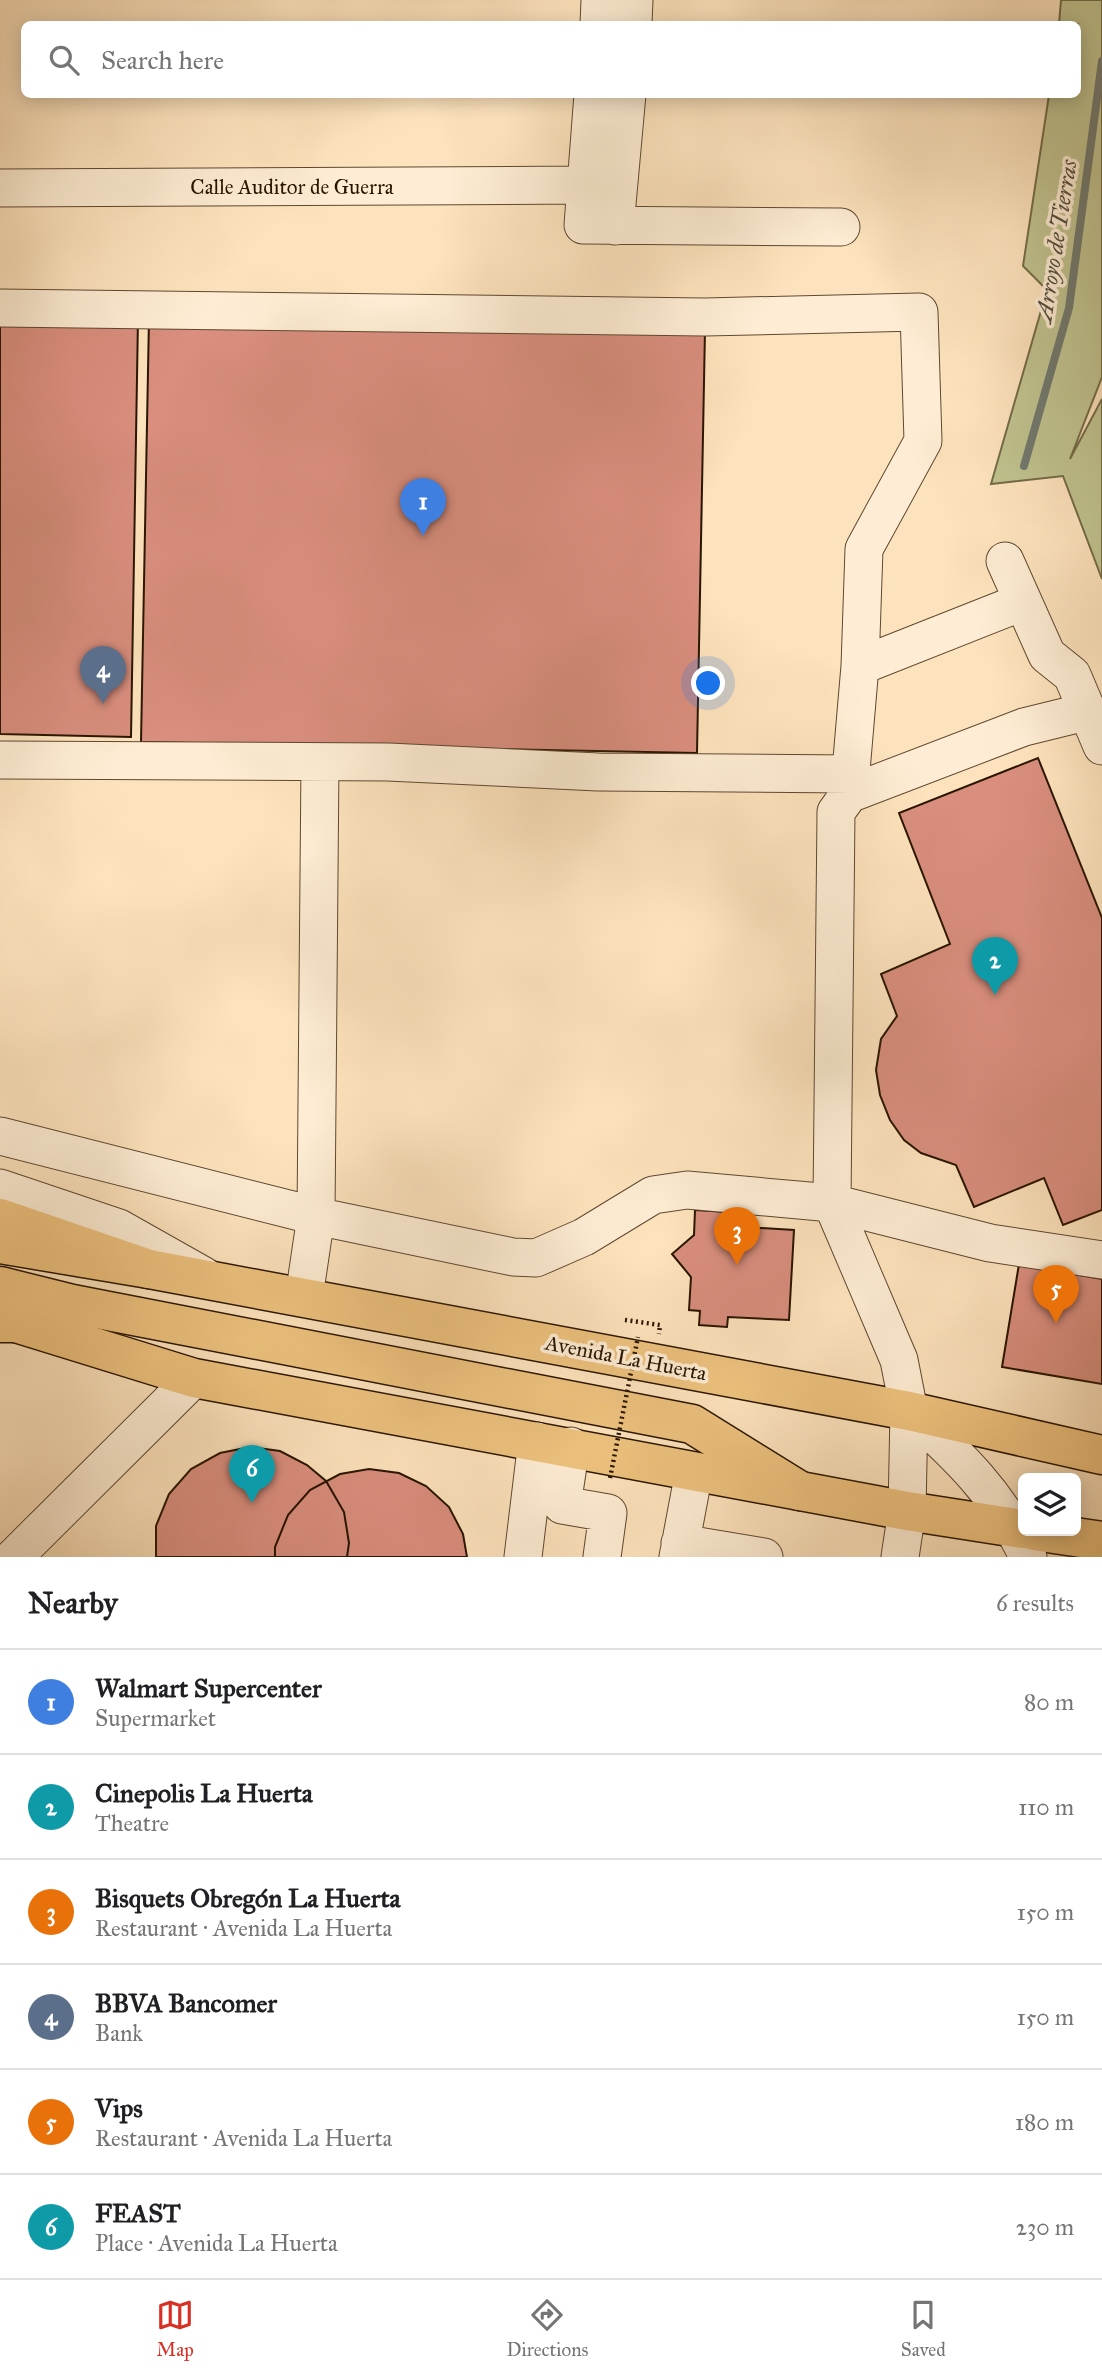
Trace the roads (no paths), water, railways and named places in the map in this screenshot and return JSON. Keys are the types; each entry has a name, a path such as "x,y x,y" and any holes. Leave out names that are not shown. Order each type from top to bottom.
{"main road":[{"path":"0,1218 149,1269"},
{"path":"0,1244 149,1269"},
{"name":"Avenida La Huerta","path":"149,1269 909,1410 1102,1455"},
{"path":"0,1286 72,1304 692,1424 800,1491"},
{"path":"6,1321 194,1377 554,1443 1018,1535"},
{"path":"1025,1536 1093,1540"}],"street":[{"path":"599,21 600,0"},
{"path":"632,21 634,0"},
{"path":"593,98 583,225 841,227"},
{"path":"615,226 627,98"},
{"name":"Calle Auditor de Guerra","path":"0,188 585,185"},
{"path":"0,308 705,317 919,312 923,441 864,549 860,666 850,784 836,812 832,1203 899,1360 909,1410 907,1511 900,1557"},
{"path":"1005,562 1047,655 1072,675 1102,746"},
{"path":"860,666 1023,602"},
{"path":"0,760 320,762 850,784 1024,727 1089,711"},
{"path":"304,1297 316,1216 320,762"},
{"path":"0,1136 316,1216 454,1247 536,1258 584,1237 653,1195 687,1190 832,1203 990,1243 1102,1259"},
{"path":"0,1188 118,1228 214,1282"},
{"path":"14,1557 194,1377"},
{"path":"909,1410 961,1457 1018,1527"},
{"path":"523,1557 554,1443"},
{"path":"554,1443 562,1505 608,1513 602,1557"},
{"path":"694,1472 688,1551 764,1557"},
{"path":"1048,1557 1093,1540"}],"waterway":[{"name":"Arroyo de Tierras","path":"1024,466 1069,308 1102,61"}],"place":[{"name":"Walmart Supercenter","path":"423,536"},
{"name":"BBVA Bancomer","path":"103,704"},
{"name":"Cinepolis La Huerta","path":"995,995"},
{"name":"Bisquets Obregón La Huerta","path":"737,1265"},
{"name":"Vips","path":"1056,1323"},
{"name":"FEAST","path":"252,1503"}]}
